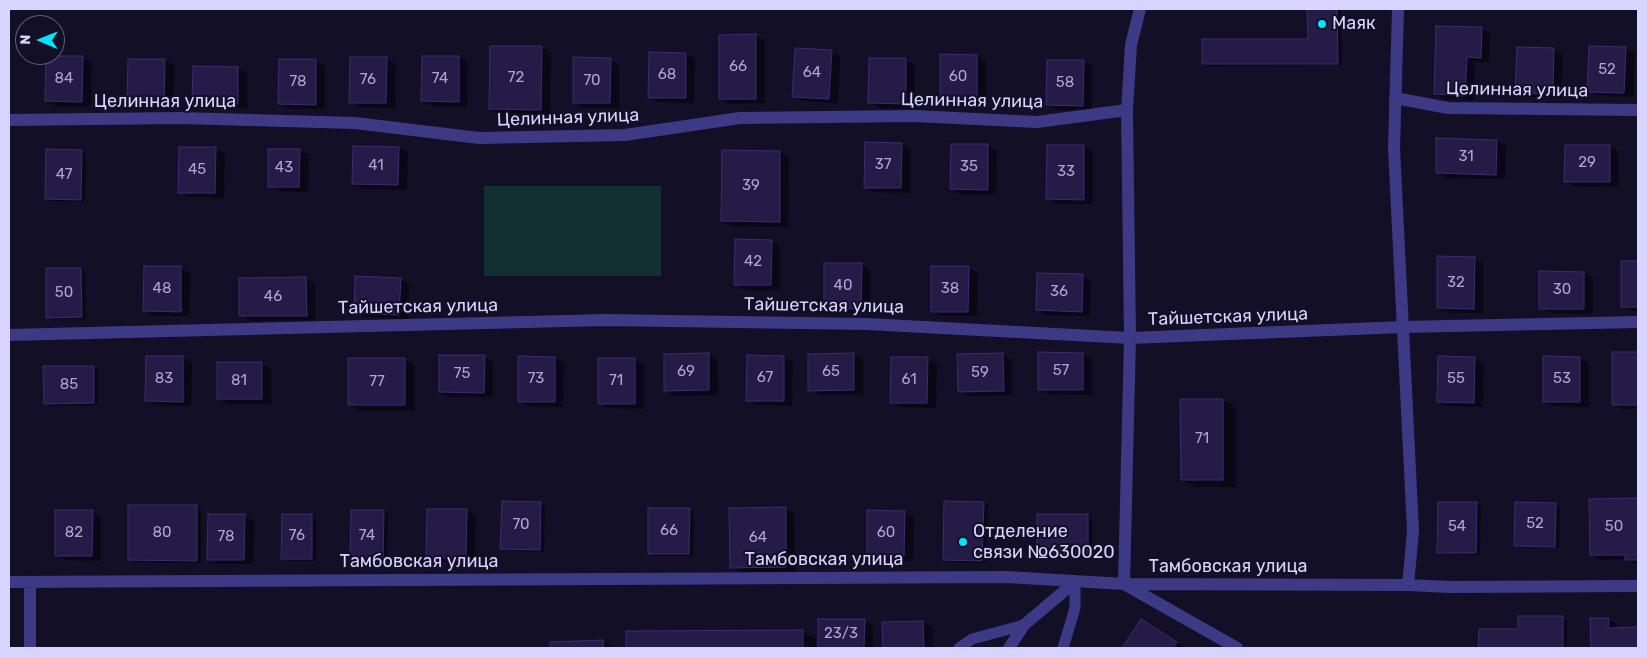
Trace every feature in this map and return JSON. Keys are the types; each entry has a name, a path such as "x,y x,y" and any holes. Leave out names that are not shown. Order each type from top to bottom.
{"street":[{"path":"1140,9 1131,45 1127,110 1130,338 1124,584 1237,648"},
{"path":"1398,9 1394,148 1413,531 1408,585"},
{"name":"Целинная улица","path":"1396,98 1448,108 1638,110"},
{"name":"Целинная улица","path":"9,120 180,118 355,123 479,138 625,136 740,118 914,116 1037,122 1127,110"},
{"name":"Тайшетская улица","path":"9,335 605,320 867,324 1130,338 1403,327 1638,322"},
{"name":"Тамбовская улица","path":"9,582 988,577 1124,584 1408,585 1450,587 1638,586"},
{"path":"30,582 30,648"},
{"path":"1009,648 1024,625 1075,582"}],"lane":[{"path":"1063,648 1076,608 1075,582"},
{"path":"959,648 972,639 1024,625"}],"green space":[{"path":"484,186 661,186 661,276 484,276"}],"building":[{"name":"Маяк","path":"1307,9 1337,9 1338,64 1202,64 1202,39 1308,39"},
{"path":"1436,26 1482,27 1481,58 1467,57 1465,96 1434,94"},
{"path":"756,34 756,99 719,99 719,35"},
{"path":"490,46 542,46 541,110 489,109"},
{"path":"1589,46 1626,47 1624,93 1587,92"},
{"path":"1517,47 1554,48 1553,94 1515,93"},
{"path":"795,48 832,50 829,99 792,97"},
{"path":"649,52 686,53 686,98 648,98"},
{"path":"940,54 977,55 977,100 940,100"},
{"path":"65,56 83,56 82,102 45,101 46,65 65,65"},
{"path":"422,56 459,56 459,102 421,101"},
{"path":"350,57 387,57 386,103 349,103"},
{"path":"573,57 611,58 610,103 573,103"},
{"path":"869,58 906,58 906,104 868,103"},
{"path":"128,59 165,59 164,105 127,104"},
{"path":"279,59 316,59 316,105 278,104"},
{"path":"1047,60 1084,60 1083,106 1046,105"},
{"path":"193,66 238,67 238,104 192,103"},
{"path":"1436,138 1497,140 1496,175 1436,173"},
{"path":"865,142 902,143 901,188 864,188"},
{"path":"951,144 988,144 988,190 950,189"},
{"path":"1047,145 1084,145 1084,200 1046,199"},
{"path":"1565,145 1610,145 1610,182 1564,182"},
{"path":"353,146 399,147 398,185 352,184"},
{"path":"179,147 216,147 215,193 178,193"},
{"path":"46,149 82,150 81,200 45,199"},
{"path":"268,149 300,149 299,187 268,187"},
{"path":"722,150 780,151 780,222 721,221"},
{"path":"735,239 772,240 771,285 734,285"},
{"path":"1437,256 1475,257 1474,309 1437,308"},
{"path":"1621,261 1638,261 1638,307 1621,307"},
{"path":"824,263 862,263 861,309 824,308"},
{"path":"144,266 181,266 181,312 143,311"},
{"path":"931,266 969,266 968,312 931,312"},
{"path":"46,268 81,268 82,317 46,318"},
{"path":"1539,271 1584,272 1584,309 1539,309"},
{"path":"1037,273 1083,274 1082,312 1036,310"},
{"path":"355,276 401,278 399,315 354,313"},
{"path":"306,277 307,316 239,316 239,278"},
{"path":"1038,352 1083,353 1083,390 1038,390"},
{"path":"1612,352 1638,352 1638,405 1612,405"},
{"path":"709,353 709,390 664,391 664,354"},
{"path":"854,353 854,390 808,391 808,354"},
{"path":"1003,353 1004,391 958,392 957,354"},
{"path":"439,355 485,355 484,393 439,392"},
{"path":"747,355 784,356 784,401 746,401"},
{"path":"146,356 183,356 183,402 145,401"},
{"path":"518,356 555,357 555,402 518,402"},
{"path":"1438,356 1475,357 1474,403 1437,402"},
{"path":"1543,356 1580,357 1580,402 1543,402"},
{"path":"891,357 928,357 927,403 890,403"},
{"path":"348,358 405,358 405,405 348,405"},
{"path":"598,358 635,358 635,404 598,404"},
{"path":"217,362 262,362 262,399 217,399"},
{"path":"43,366 94,366 94,403 44,404"},
{"path":"1180,399 1223,399 1223,480 1181,480"},
{"path":"1638,498 1638,560 1625,560 1625,555 1590,555 1589,499"},
{"path":"502,501 541,502 540,550 500,549"},
{"path":"944,501 984,502 982,561 943,560"},
{"path":"1438,502 1477,502 1476,553 1437,553"},
{"path":"1515,502 1556,503 1555,547 1514,546"},
{"path":"128,505 197,505 197,561 128,560"},
{"path":"786,507 786,567 730,568 729,508"},
{"path":"648,508 690,508 689,554 648,554"},
{"path":"427,509 467,509 466,558 426,558"},
{"path":"55,510 93,510 92,556 55,556"},
{"path":"351,510 384,510 383,562 350,562"},
{"path":"867,510 905,511 904,556 867,556"},
{"path":"208,514 245,514 244,560 207,560"},
{"path":"282,514 312,514 312,559 281,559"},
{"path":"1037,514 1088,514 1088,556 1037,555"},
{"path":"1518,616 1563,616 1563,648 1478,648 1479,629 1518,629"},
{"path":"1590,618 1609,618 1608,628 1638,627 1638,648 1591,648"},
{"path":"818,619 865,619 864,648 818,648"},
{"path":"1141,619 1177,642 1173,648 1122,648"},
{"path":"923,621 924,648 883,648 882,622"},
{"path":"803,630 803,648 626,648 626,631"},
{"path":"603,640 604,648 550,648 550,642"}],"place":[{"name":"Маяк","path":"1322,24"},
{"name":"Отделение связи №630020","path":"963,542"}]}
